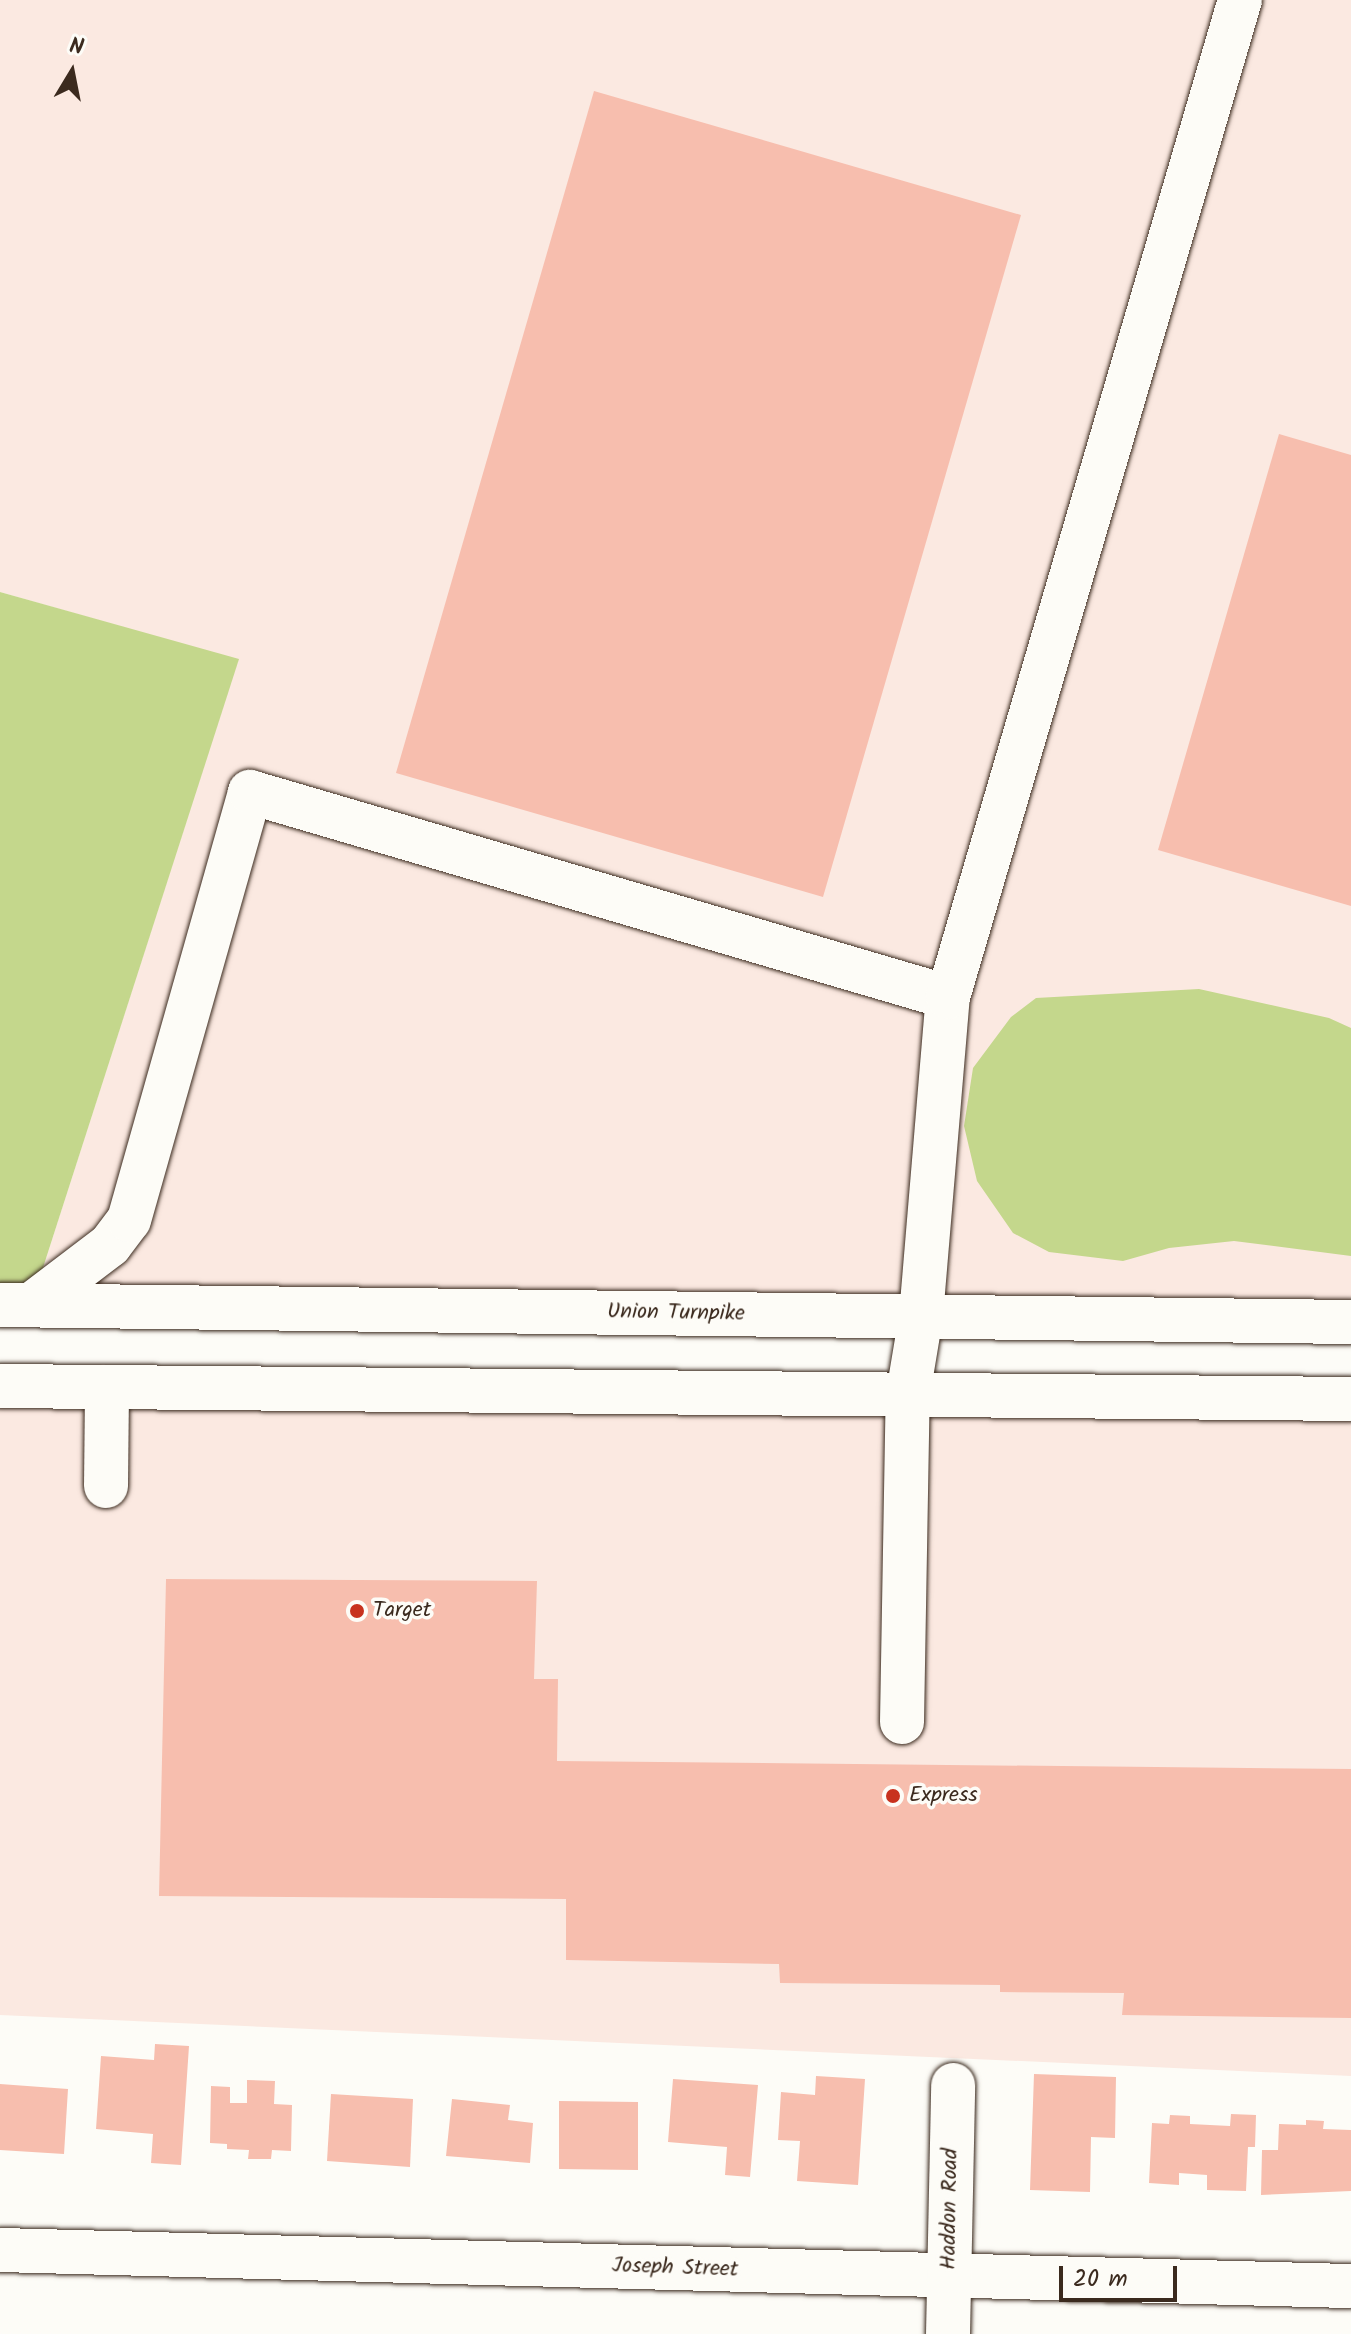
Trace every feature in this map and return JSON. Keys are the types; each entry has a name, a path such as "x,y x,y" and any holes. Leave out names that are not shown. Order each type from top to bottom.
{"main road":[{"path":"902,1722 908,1394 921,1316 948,997 1240,0"},
{"path":"15,1305 101,1253 129,1220 250,792 948,997"},
{"name":"Union Turnpike","path":"15,1305 1351,1322"},
{"path":"0,1386 1351,1399"},
{"path":"106,1486 107,1387"},
{"name":"Haddon Road","path":"948,2334 953,2085"},
{"name":"Joseph Street","path":"0,2250 1351,2286"}],"shaded area":[{"path":"0,0 1351,0 1351,1322 31,1305 238,660 0,592"},
{"path":"0,1386 1351,1399 1351,2076 0,2015"}],"green space":[{"path":"0,592 239,659 31,1305 0,1305"},
{"path":"1199,989 1329,1018 1351,1028 1351,1256 1234,1241 1169,1248 1123,1261 1049,1252 1013,1233 977,1181 964,1126 973,1068 1011,1017 1036,998"}],"building":[{"path":"594,91 1021,215 823,897 396,773"},
{"path":"1279,434 1351,455 1351,906 1158,850"},
{"path":"166,1579 537,1581 534,1679 558,1679 557,1761 1351,1769 1351,2018 1122,2015 1124,1993 1000,1992 1000,1985 780,1983 779,1964 566,1960 566,1899 159,1896"},
{"path":"155,2044 189,2046 181,2165 151,2163 153,2134 96,2129 101,2056 154,2060"},
{"path":"1034,2074 1116,2077 1115,2138 1091,2137 1090,2192 1030,2190"},
{"path":"816,2076 865,2079 858,2185 797,2181 800,2141 778,2140 781,2092 815,2095"},
{"path":"673,2079 758,2085 750,2177 725,2175 727,2147 668,2142"},
{"path":"247,2080 275,2081 274,2104 292,2105 291,2151 272,2150 271,2159 248,2159 249,2150 227,2149 227,2144 210,2143 211,2086 230,2087 230,2103 247,2103"},
{"path":"0,2084 68,2089 64,2154 0,2150"},
{"path":"331,2094 413,2099 410,2167 327,2161"},
{"path":"452,2099 510,2105 508,2120 533,2123 530,2163 446,2156"},
{"path":"559,2101 638,2102 638,2170 559,2169"},
{"path":"1231,2114 1256,2115 1255,2147 1248,2147 1246,2191 1207,2190 1207,2175 1179,2173 1179,2185 1149,2183 1152,2123 1169,2124 1170,2115 1190,2116 1190,2124 1230,2126"},
{"path":"1306,2120 1324,2121 1323,2129 1351,2130 1351,2191 1261,2195 1262,2150 1278,2150 1279,2124 1306,2125"}],"place":[{"name":"Target","path":"357,1611"},
{"name":"Express","path":"893,1796"}]}
